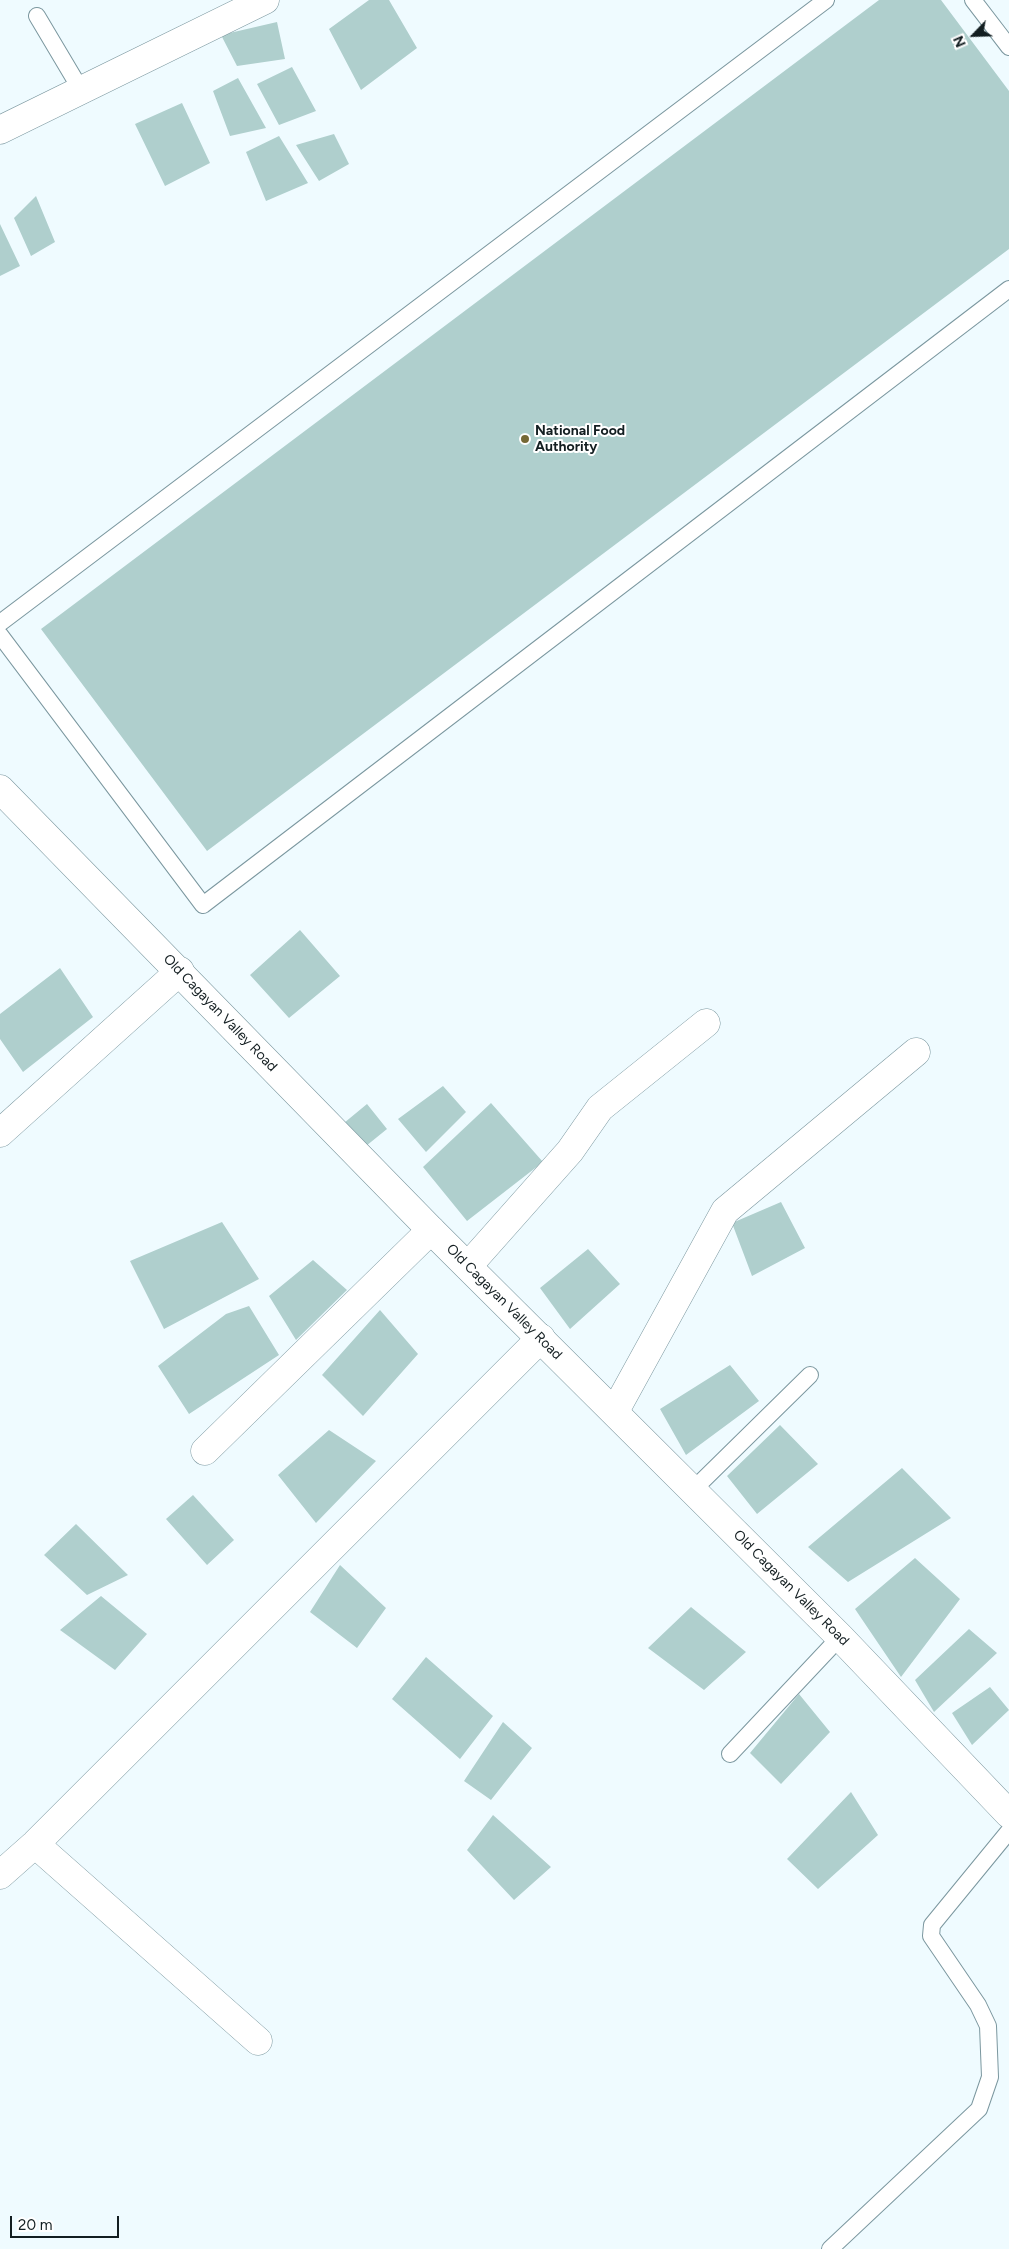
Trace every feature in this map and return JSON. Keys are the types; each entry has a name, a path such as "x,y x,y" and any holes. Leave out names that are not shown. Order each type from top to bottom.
{"street":[{"path":"0,130 265,0"},
{"name":"Old Cagayan Valley Road","path":"0,789 180,971 431,1230 840,1637 1009,1814"},
{"path":"0,1133 180,971"},
{"path":"468,1266 570,1151 600,1108 706,1023"},
{"path":"615,1411 725,1211 916,1052"},
{"path":"205,1452 431,1230"},
{"path":"0,1875 34,1844 541,1338"},
{"path":"34,1844 258,2042"}],"lane":[{"path":"0,623 826,0"},
{"path":"974,0 1009,47"},
{"path":"37,16 81,90"},
{"path":"0,635 203,905 1009,289"},
{"path":"694,1490 810,1374"},
{"path":"730,1754 840,1637"},
{"path":"830,2249 979,2109 990,2077 988,2026 978,2005 931,1936 932,1925 1009,1831"}],"building":[{"path":"369,0 389,0 417,48 361,90 329,29"},
{"name":"National Food Authority","path":"879,0 941,0 1009,91 1009,249 207,851 41,629"},
{"path":"277,22 285,59 237,66 221,35"},
{"path":"292,67 316,111 279,125 257,84"},
{"path":"238,78 266,128 230,136 213,91"},
{"path":"182,103 210,163 165,186 135,124"},
{"path":"334,134 349,164 319,181 296,145"},
{"path":"279,136 308,183 266,201 246,152"},
{"path":"36,196 55,242 31,256 14,218"},
{"path":"0,224 20,266 0,276"},
{"path":"300,930 340,976 289,1018 250,975"},
{"path":"60,968 93,1017 23,1072 0,1039 0,1014"},
{"path":"443,1086 466,1112 426,1152 398,1119"},
{"path":"491,1103 543,1162 467,1221 423,1167"},
{"path":"367,1104 387,1129 366,1146 344,1123"},
{"path":"781,1202 805,1248 752,1276 732,1223"},
{"path":"222,1222 259,1279 164,1329 130,1261"},
{"path":"588,1249 620,1284 570,1329 540,1288"},
{"path":"313,1260 347,1290 296,1340 269,1296"},
{"path":"249,1306 279,1355 189,1414 158,1366 226,1314"},
{"path":"380,1310 418,1354 363,1416 322,1375"},
{"path":"730,1365 759,1401 686,1455 660,1409"},
{"path":"780,1425 818,1464 757,1514 727,1476"},
{"path":"329,1430 376,1461 316,1523 278,1475"},
{"path":"902,1468 951,1518 848,1582 808,1547"},
{"path":"193,1495 234,1540 207,1565 166,1519"},
{"path":"76,1524 128,1575 87,1595 44,1555"},
{"path":"915,1558 960,1599 901,1677 855,1609"},
{"path":"340,1565 386,1608 357,1648 310,1612"},
{"path":"101,1596 147,1634 115,1670 60,1630"},
{"path":"691,1607 746,1652 704,1690 648,1648"},
{"path":"969,1629 997,1653 934,1712 915,1680"},
{"path":"426,1657 493,1716 460,1759 392,1699"},
{"path":"990,1687 1009,1710 972,1745 952,1713"},
{"path":"799,1694 830,1732 781,1784 750,1753"},
{"path":"503,1722 532,1748 491,1800 464,1781"},
{"path":"851,1792 878,1835 818,1889 787,1859"},
{"path":"493,1815 551,1867 514,1900 467,1850"}],"place":[{"name":"National Food Authority","path":"525,439"}]}
